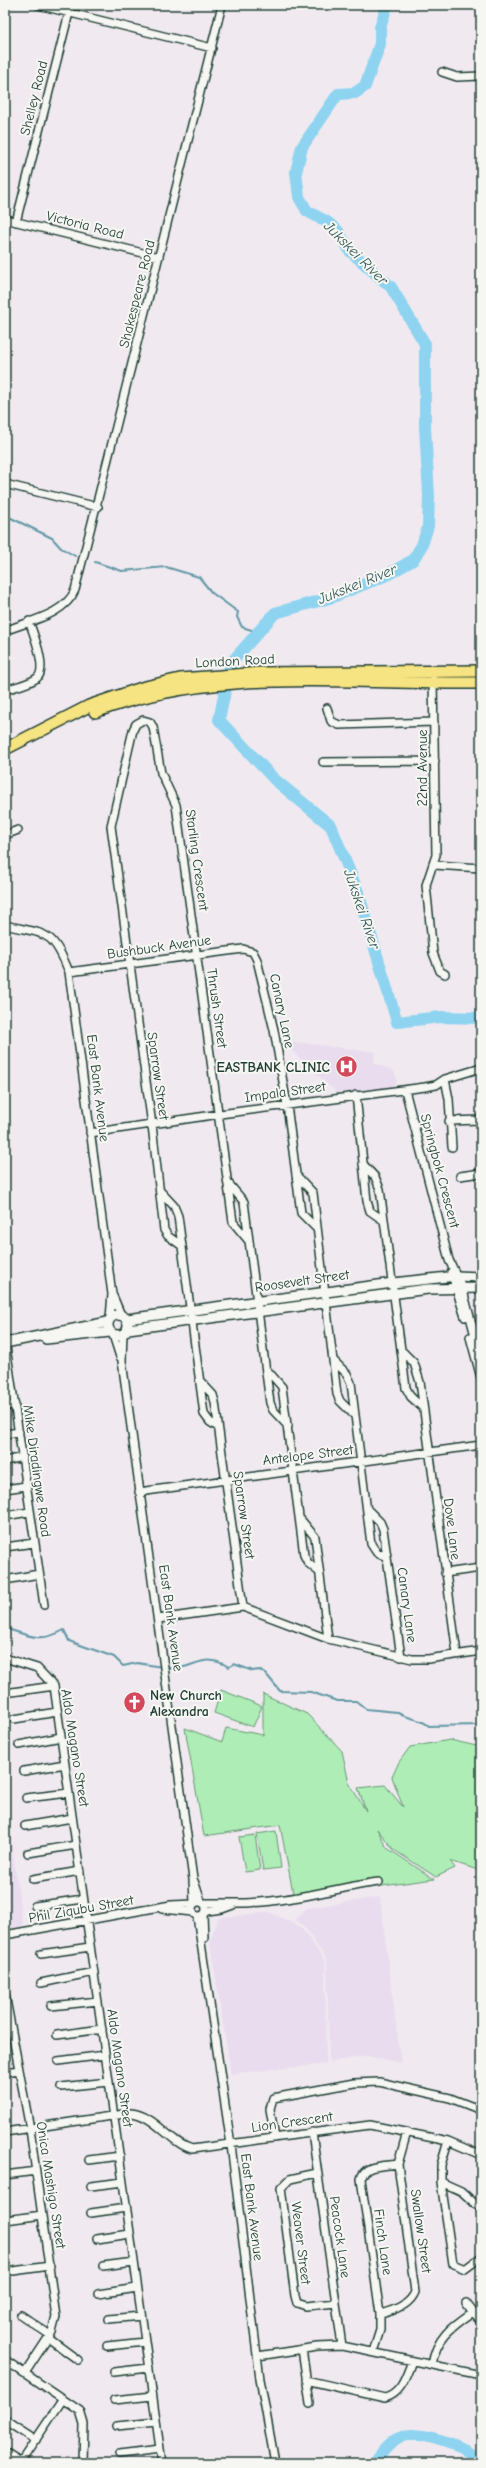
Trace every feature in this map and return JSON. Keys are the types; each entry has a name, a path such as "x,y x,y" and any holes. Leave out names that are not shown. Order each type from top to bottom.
{"main road":[{"name":"London Road","path":"5,756 67,722 126,701 167,691 260,678 481,671"},
{"name":"London Road","path":"5,749 51,723 113,697 168,682 219,675 260,678 434,684 481,683"}],"street":[{"path":"38,5 212,48"},
{"name":"Shelley Road","path":"16,222 71,5"},
{"name":"Shakespeare Road","path":"5,631 63,607 71,599 75,590 98,507 222,5"},
{"path":"442,72 457,77 481,76"},
{"name":"Victoria Road","path":"5,219 159,257"},
{"path":"5,484 98,507"},
{"path":"5,690 35,679 40,674 42,663 29,621"},
{"name":"22nd Avenue","path":"433,672 435,761 434,865"},
{"path":"327,708 331,721 343,725 434,722"},
{"name":"Starling Crescent","path":"130,963 111,824 133,730 136,724 143,720 150,722 153,727 161,773 176,805 196,954"},
{"path":"323,762 435,761"},
{"path":"5,835 18,830"},
{"path":"445,974 440,971 433,953 426,885 434,865 481,868"},
{"name":"East Bank Avenue","path":"5,925 52,938 58,946 69,972 112,1294 109,1320"},
{"name":"Bushbuck Avenue","path":"69,972 196,954 243,949 251,951"},
{"name":"Canary Lane","path":"251,951 258,960 272,1023 287,1105 301,1213 317,1229"},
{"name":"Thrush Street","path":"196,954 220,1114 233,1222 248,1240"},
{"name":"Sparrow Street","path":"130,963 161,1191 164,1230 168,1236 182,1246"},
{"name":"Impala Street","path":"90,1133 436,1085 444,1079 481,1068"},
{"path":"444,1079 449,1099 449,1121 452,1147"},
{"name":"Springbok Crescent","path":"405,1090 449,1260 481,1358"},
{"path":"356,1095 368,1208 383,1220"},
{"path":"449,1121 481,1120"},
{"path":"363,1164 378,1183 403,1352 406,1388 411,1397 423,1408"},
{"path":"460,1176 481,1172"},
{"path":"296,1175 313,1193 338,1398 354,1416"},
{"path":"228,1184 244,1202 248,1240 260,1312 271,1407 288,1426"},
{"name":"Sparrow Street","path":"161,1191 176,1211 204,1414 210,1422 218,1427"},
{"name":"Roosevelt Street","path":"109,1320 124,1317 191,1311 393,1283 455,1276 481,1277"},
{"name":"Springbok Crescent","path":"459,1288 481,1378"},
{"name":"Roosevelt Street","path":"112,1334 192,1321 394,1293 459,1288 481,1288"},
{"name":"East Bank Avenue","path":"112,1294 124,1317"},
{"path":"124,1317 125,1332"},
{"path":"5,1342 32,1338 109,1320 112,1334 61,1338 32,1338"},
{"name":"East Bank Avenue","path":"122,1361 125,1332"},
{"name":"East Bank Avenue","path":"112,1334 122,1361 139,1492 165,1660 193,1879 198,1903"},
{"name":"Mike Diradingwe Road","path":"5,1342 8,1379 15,1405 29,1512 44,1604"},
{"name":"Dove Lane","path":"403,1352 416,1366 457,1654"},
{"name":"Canary Lane","path":"334,1362 350,1379 372,1547 377,1553 387,1558"},
{"path":"267,1370 281,1384 306,1559 319,1572"},
{"name":"Sparrow Street","path":"200,1382 214,1395 243,1607"},
{"path":"5,1406 15,1405"},
{"path":"5,1434 19,1432"},
{"name":"Antelope Street","path":"139,1492 481,1445"},
{"path":"5,1460 23,1457"},
{"path":"5,1489 26,1486"},
{"name":"Canary Lane","path":"367,1509 382,1525 401,1657"},
{"path":"5,1516 29,1512"},
{"path":"301,1520 314,1535 328,1639"},
{"path":"5,1547 34,1543"},
{"path":"445,1573 481,1568"},
{"path":"5,1580 39,1574"},
{"path":"158,1619 243,1607 328,1639 401,1657 419,1660 481,1651"},
{"name":"Aldo Magano Street","path":"5,1658 37,1668 54,1686 162,2463"},
{"path":"12,1692 54,1686"},
{"path":"14,1719 57,1712"},
{"path":"19,1745 61,1737"},
{"path":"24,1770 65,1764"},
{"path":"26,1798 69,1794"},
{"path":"25,1826 72,1818"},
{"path":"28,1853 76,1845"},
{"path":"33,1878 80,1871"},
{"path":"233,1904 285,1900 349,1886 379,1882"},
{"path":"35,1906 83,1898"},
{"path":"198,1903 200,1914"},
{"path":"198,1903 200,1914"},
{"name":"Phil Ziqubu Street","path":"5,1935 162,1908 171,1905 198,1903 233,1904"},
{"name":"Phil Ziqubu Street","path":"162,1908 200,1914 222,1909 233,1904"},
{"name":"East Bank Avenue","path":"200,1914 204,1954 231,2145 258,2356 275,2463"},
{"path":"41,1954 90,1947"},
{"path":"41,1983 94,1972"},
{"name":"Onica Mashigo Street","path":"5,1994 30,2129 50,2266 56,2323 49,2337 25,2373"},
{"path":"51,2006 98,2001"},
{"path":"58,2035 102,2029"},
{"path":"58,2061 105,2055"},
{"path":"5,2072 19,2070"},
{"path":"61,2087 109,2082"},
{"path":"275,2138 270,2109 273,2098 354,2083 379,2082 404,2087 450,2098 481,2110"},
{"name":"Lion Crescent","path":"5,2132 128,2112 140,2115 182,2144 192,2149 231,2145 312,2132 364,2126 407,2132 448,2141 481,2155"},
{"name":"Peacock Lane","path":"312,2132 342,2346"},
{"name":"Swallow Street","path":"380,2314 396,2310 416,2292 398,2164 407,2132"},
{"path":"448,2141 441,2165 441,2182 453,2264 465,2269 481,2257"},
{"path":"89,2160 120,2156"},
{"name":"Finch Lane","path":"374,2352 380,2330 380,2314 361,2179 367,2168 398,2164"},
{"path":"5,2175 36,2171"},
{"name":"Weaver Street","path":"317,2173 290,2179 281,2188 295,2296 297,2303 306,2306 336,2303"},
{"path":"91,2186 123,2182"},
{"path":"441,2182 461,2191 481,2209"},
{"path":"91,2212 126,2208"},
{"path":"6,2220 42,2215"},
{"path":"97,2239 130,2234"},
{"path":"103,2266 134,2262"},
{"path":"13,2271 50,2266"},
{"path":"98,2294 138,2288"},
{"path":"466,2303 481,2321"},
{"path":"432,2365 434,2351 440,2340 473,2312"},
{"path":"21,2316 78,2360"},
{"path":"109,2319 141,2316"},
{"path":"107,2346 145,2342"},
{"path":"258,2356 302,2349 342,2346 481,2375"},
{"path":"302,2349 310,2404"},
{"path":"5,2360 63,2398 83,2414 83,2463"},
{"path":"306,2380 385,2398 394,2394 402,2385 412,2361"},
{"path":"114,2372 149,2368"},
{"path":"114,2400 152,2396"},
{"path":"5,2452 20,2463 63,2398"},
{"path":"5,2420 36,2440"},
{"path":"117,2426 156,2422"},
{"path":"119,2454 160,2449"}],"shaded area":[{"name":"EASTBANK CLINIC","path":"280,1040 375,1052 374,1063 394,1071 397,1080 395,1086 338,1094"},
{"path":"5,1793 23,1927 5,1929"},
{"path":"380,1897 401,2063 367,2056 329,2062 327,1960 304,1926 295,1920 307,1908"},
{"path":"269,1912 301,1927 325,1961 326,2064 231,2074 210,1943 218,1918"}],"green space":[{"path":"221,1690 262,1706 253,1727 214,1713"},
{"path":"263,1694 307,1714 342,1751 349,1783 366,1811 358,1788 385,1785 403,1807 392,1777 399,1762 410,1747 450,1740 481,1747 481,1871 450,1861 455,1868 436,1877 394,1850 377,1829 387,1848 434,1879 294,1898 280,1825 204,1836 185,1728 222,1742 226,1728 263,1735"},
{"path":"276,1831 281,1868 263,1870 257,1834"},
{"path":"255,1835 260,1870 245,1872 239,1837"}],"waterway":[{"name":"Jukskei River","path":"387,5 380,28 380,44 365,86 355,93 338,94 302,147 296,172 299,197 307,211 327,222 338,231 350,251 391,287 425,344 425,427 429,496 428,526 422,545 413,560 387,575 333,597 275,613 231,663 219,720 274,779 331,826 358,892 397,1022 441,1017 481,1018"},
{"path":"5,515 52,538 61,548 75,556"},
{"path":"95,562 122,571 166,567 199,577 212,593 238,612 237,617 242,627 258,632"},
{"path":"5,1628 35,1637 48,1636 64,1630 69,1641 114,1657 123,1666 137,1663 162,1667"},
{"path":"166,1668 183,1667 204,1661 219,1662 229,1667 234,1664 253,1671 259,1670 266,1674 280,1691 311,1692 337,1701 356,1701 366,1709 397,1712 429,1726 480,1725 481,1721"},
{"name":"Jukskei River","path":"374,2463 386,2448 396,2439 408,2435 430,2437 454,2445 465,2450 481,2461"}],"place":[{"name":"EASTBANK CLINIC","path":"346,1067"},
{"name":"New Church Alexandra","path":"135,1703"}]}
